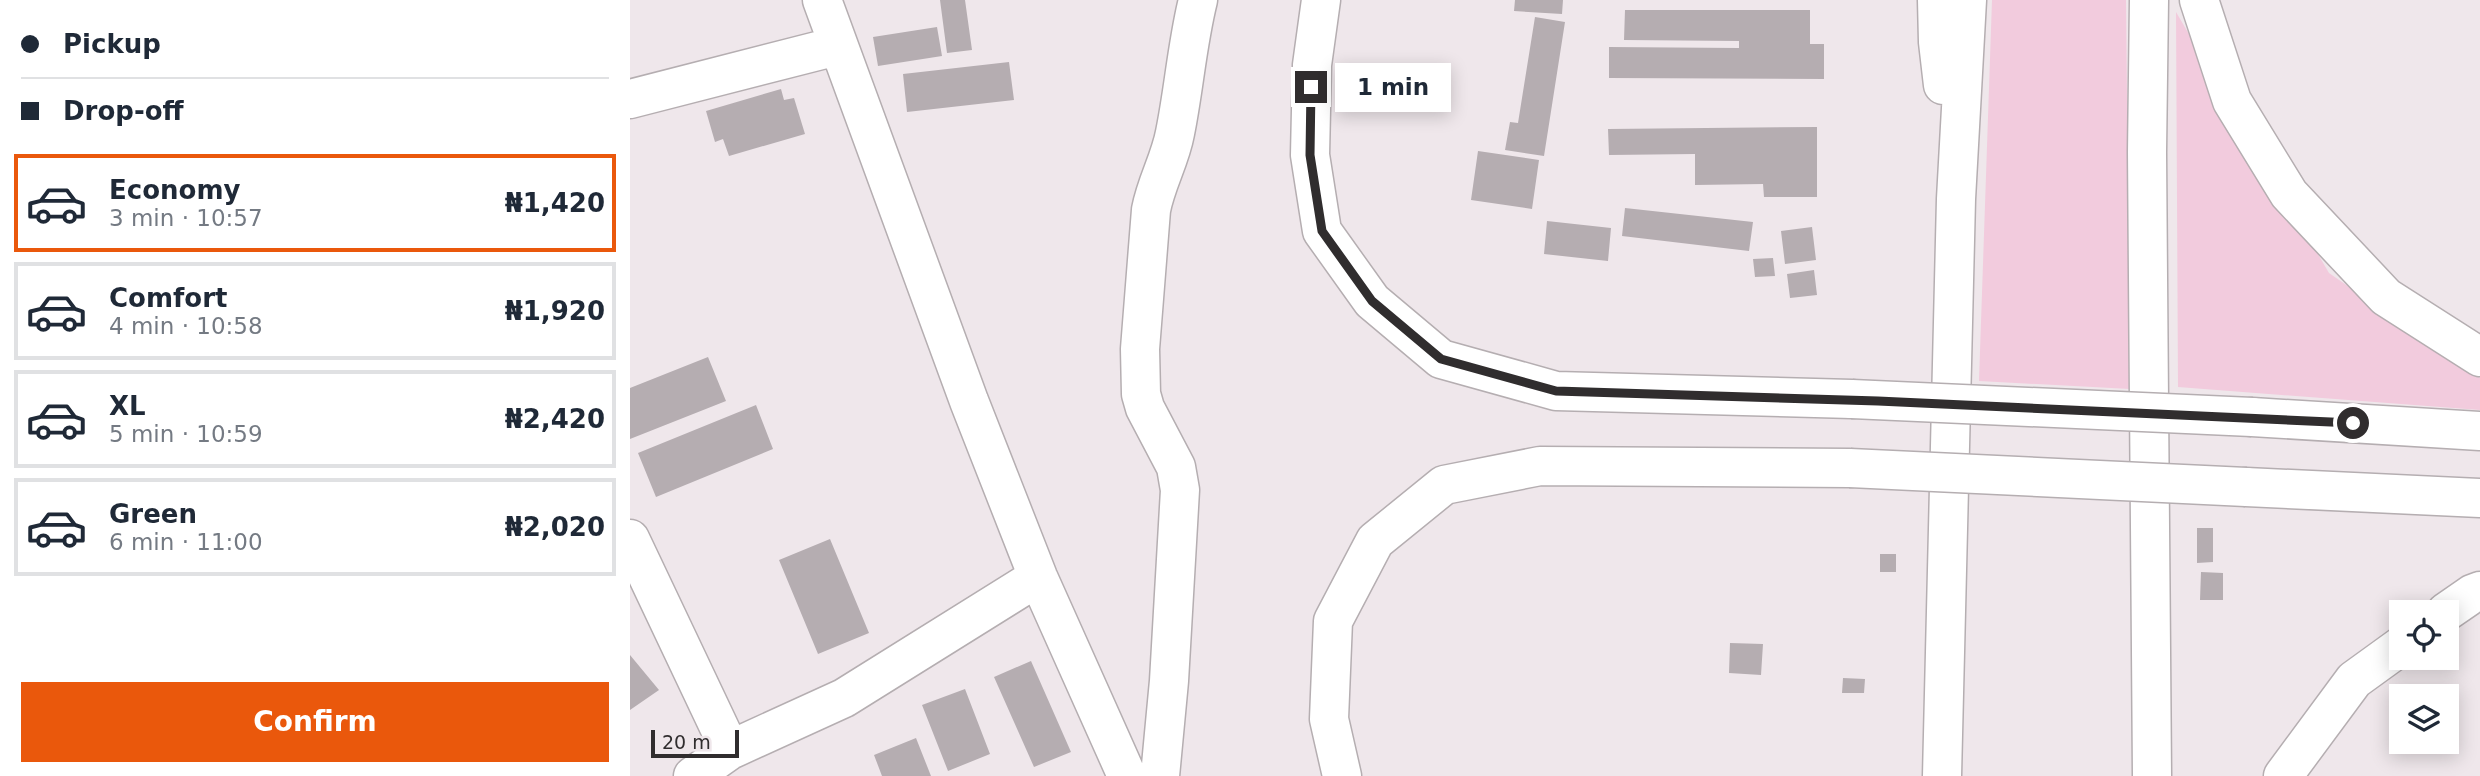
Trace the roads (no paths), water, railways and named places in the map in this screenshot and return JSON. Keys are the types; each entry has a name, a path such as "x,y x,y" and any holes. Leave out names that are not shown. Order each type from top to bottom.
{"main road":[{"path":"822,0 969,401 1038,577 1127,776"},
{"path":"1160,776 1171,655 1180,490 1176,467 1145,408 1141,394 1140,349 1153,195 1176,132 1184,65 1198,0"},
{"path":"1321,0 1312,65 1310,155 1322,231 1372,301 1441,359 1556,391 2252,417 2480,431"},
{"path":"1937,0 1938,43 1956,200"},
{"path":"1942,776 1956,200 1967,0"},
{"path":"2149,0 2147,152 2152,776"},
{"path":"2199,0 2232,101 2289,194 2386,297 2480,357"},
{"path":"630,99 837,46"},
{"path":"1342,776 1329,719 1333,621 1375,541 1444,485 1540,466 1850,468 2480,498"},
{"path":"630,540 730,750"},
{"path":"693,776 730,750 844,698 1038,577"},
{"path":"2459,604 2480,591"},
{"path":"2283,776 2354,681 2389,655"}]}
